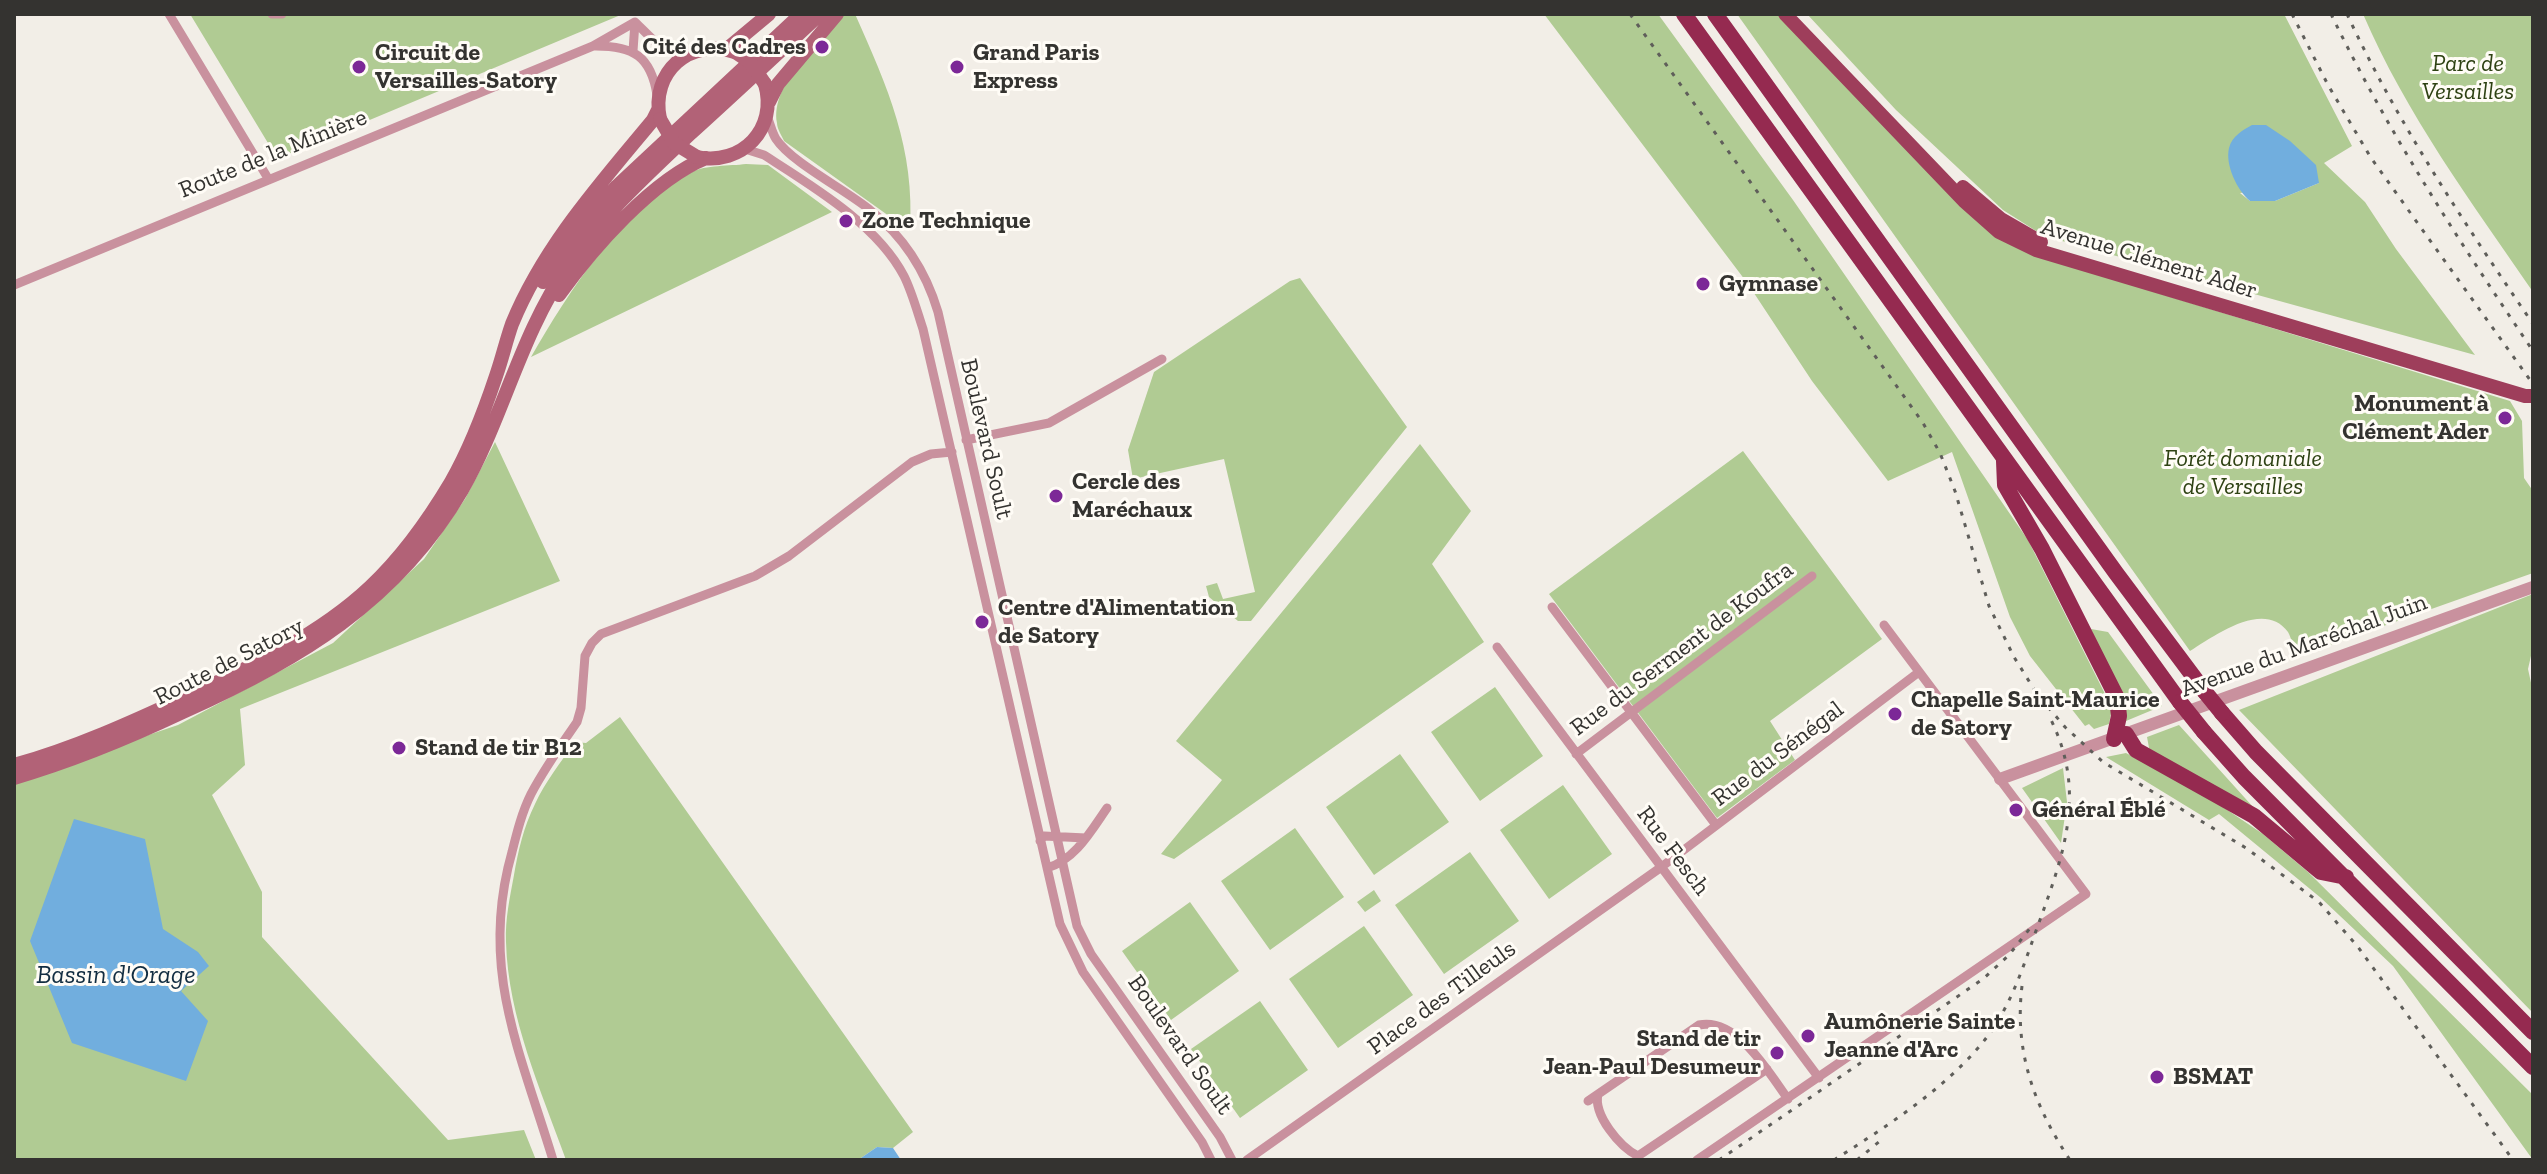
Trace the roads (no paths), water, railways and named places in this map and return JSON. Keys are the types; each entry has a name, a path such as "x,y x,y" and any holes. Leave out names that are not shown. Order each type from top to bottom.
{"highway":[{"path":"1684,14 2004,461 2204,732 2244,777 2533,1067"},
{"path":"1721,18 2132,595 2205,692 2256,752 2533,1032"},
{"path":"2004,461 2005,485 2049,562 2117,698 2120,736 2136,750 2254,816 2321,872 2346,877"}],"main road":[{"path":"731,51 769,14"},
{"path":"497,375 549,270 580,228 617,186 801,14"},
{"path":"517,363 549,295 597,227 671,152 820,14"},
{"path":"658,109 674,143 701,158 726,157 745,149 762,131 778,84 837,14"},
{"name":"Avenue Clément Ader","path":"1785,14 1964,201 1999,232 2036,250 2533,396"},
{"name":"Avenue Clément Ader","path":"1797,14 1966,191 2001,219 2039,241 2517,385 2533,396"},
{"path":"497,375 512,325 549,252 573,217 653,120 667,72 687,54 706,48 731,51 750,62 765,84 768,109"},
{"path":"517,363 555,301 600,244 659,189 701,158"},
{"name":"Route de Satory","path":"14,778 130,737 234,689 301,653 350,619 405,568 462,489 517,363"},
{"name":"Route de Satory","path":"14,765 122,727 226,678 294,642 342,610 370,587 423,526 468,449 497,375"}],"street":[{"path":"169,14 269,180"},
{"path":"272,14 282,14"},
{"path":"633,51 635,22"},
{"path":"635,22 668,52 687,54"},
{"name":"Route de la Minière","path":"14,285 593,46 635,22"},
{"path":"593,46 614,46 633,51 642,58 649,70 658,109"},
{"name":"Boulevard Soult","path":"768,109 775,139 792,155 871,210 890,228 923,273 938,312 1077,926 1091,954 1220,1137 1232,1160"},
{"name":"Boulevard Soult","path":"745,149 764,155 786,169 864,226 886,248 904,277 923,329 1060,924 1083,972 1211,1160"},
{"path":"966,440 1049,423 1162,359"},
{"path":"553,1160 509,1016 501,976 499,911 508,865 531,793 577,722 581,708 582,668 592,643 613,628 702,598 755,576 789,556 912,462 931,454 952,452"},
{"name":"Rue du Serment de Koufra","path":"1576,754 1812,576"},
{"name":"Avenue du Maréchal Juin","path":"2000,779 2533,587"},
{"path":"1552,607 1716,825"},
{"path":"1697,1160 2086,894 1884,625"},
{"name":"Rue Fesch","path":"1497,647 1819,1078"},
{"name":"Rue du Sénégal","path":"1660,868 1919,672"},
{"path":"1047,868 1061,864 1086,838 1107,808"},
{"path":"1040,841 1044,836 1055,835 1086,838"},
{"name":"Place des Tilleuls","path":"1247,1160 1660,868"},
{"path":"1588,1101 1699,1025 1708,1023 1724,1027 1754,1052 1788,1099"},
{"path":"1598,1094 1598,1105 1613,1136 1638,1156 1767,1069"},
{"path":"1165,1090 1180,1080"}],"water":[{"path":"2252,125 2266,125 2290,141 2316,165 2319,183 2275,201 2250,201 2233,177 2228,155 2233,140"},
{"name":"Bassin d'Orage","path":"74,819 145,839 163,929 198,952 209,966 181,991 208,1021 186,1081 72,1043 30,941"},
{"path":"877,1147 893,1148 901,1160 858,1160"}],"railway":[{"path":"1630,14 1923,423 1940,453 1955,491 1989,606 2014,657 2037,694 2065,727 2103,762 2246,848 2319,902 2358,947 2513,1160"},
{"path":"2292,14 2328,85 2371,158 2533,384"},
{"path":"2331,14 2426,186 2533,351"},
{"path":"2347,14 2410,134 2533,324"},
{"path":"1834,1160 1946,1080 1989,1035 2014,991 2056,874 2068,822 2067,770 2061,744 2049,716"},
{"path":"1719,1160 1983,979 2009,955 2031,927"},
{"path":"2022,986 2021,1033 2030,1077 2046,1119 2070,1160"},
{"path":"1857,1160 1880,1141"}],"place":[{"name":"Cité des Cadres","path":"822,47"},
{"name":"Circuit de Versailles-Satory","path":"359,67"},
{"name":"Grand Paris Express","path":"957,67"},
{"name":"Zone Technique","path":"846,221"},
{"name":"Gymnase","path":"1703,284"},
{"name":"Monument à Clément Ader","path":"2505,418"},
{"name":"Cercle des Maréchaux","path":"1056,496"},
{"name":"Centre d'Alimentation de Satory","path":"982,622"},
{"name":"Chapelle Saint-Maurice de Satory","path":"1895,714"},
{"name":"Stand de tir B12","path":"399,748"},
{"name":"Général Éblé","path":"2016,810"},
{"name":"Aumônerie Sainte Jeanne d'Arc","path":"1808,1036"},
{"name":"Stand de tir Jean-Paul Desumeur","path":"1777,1053"},
{"name":"BSMAT","path":"2157,1077"}],"park label":[{"name":"Parc de Versailles","path":"2468,78"},
{"name":"Forêt domaniale de Versailles","path":"2243,473"}]}
